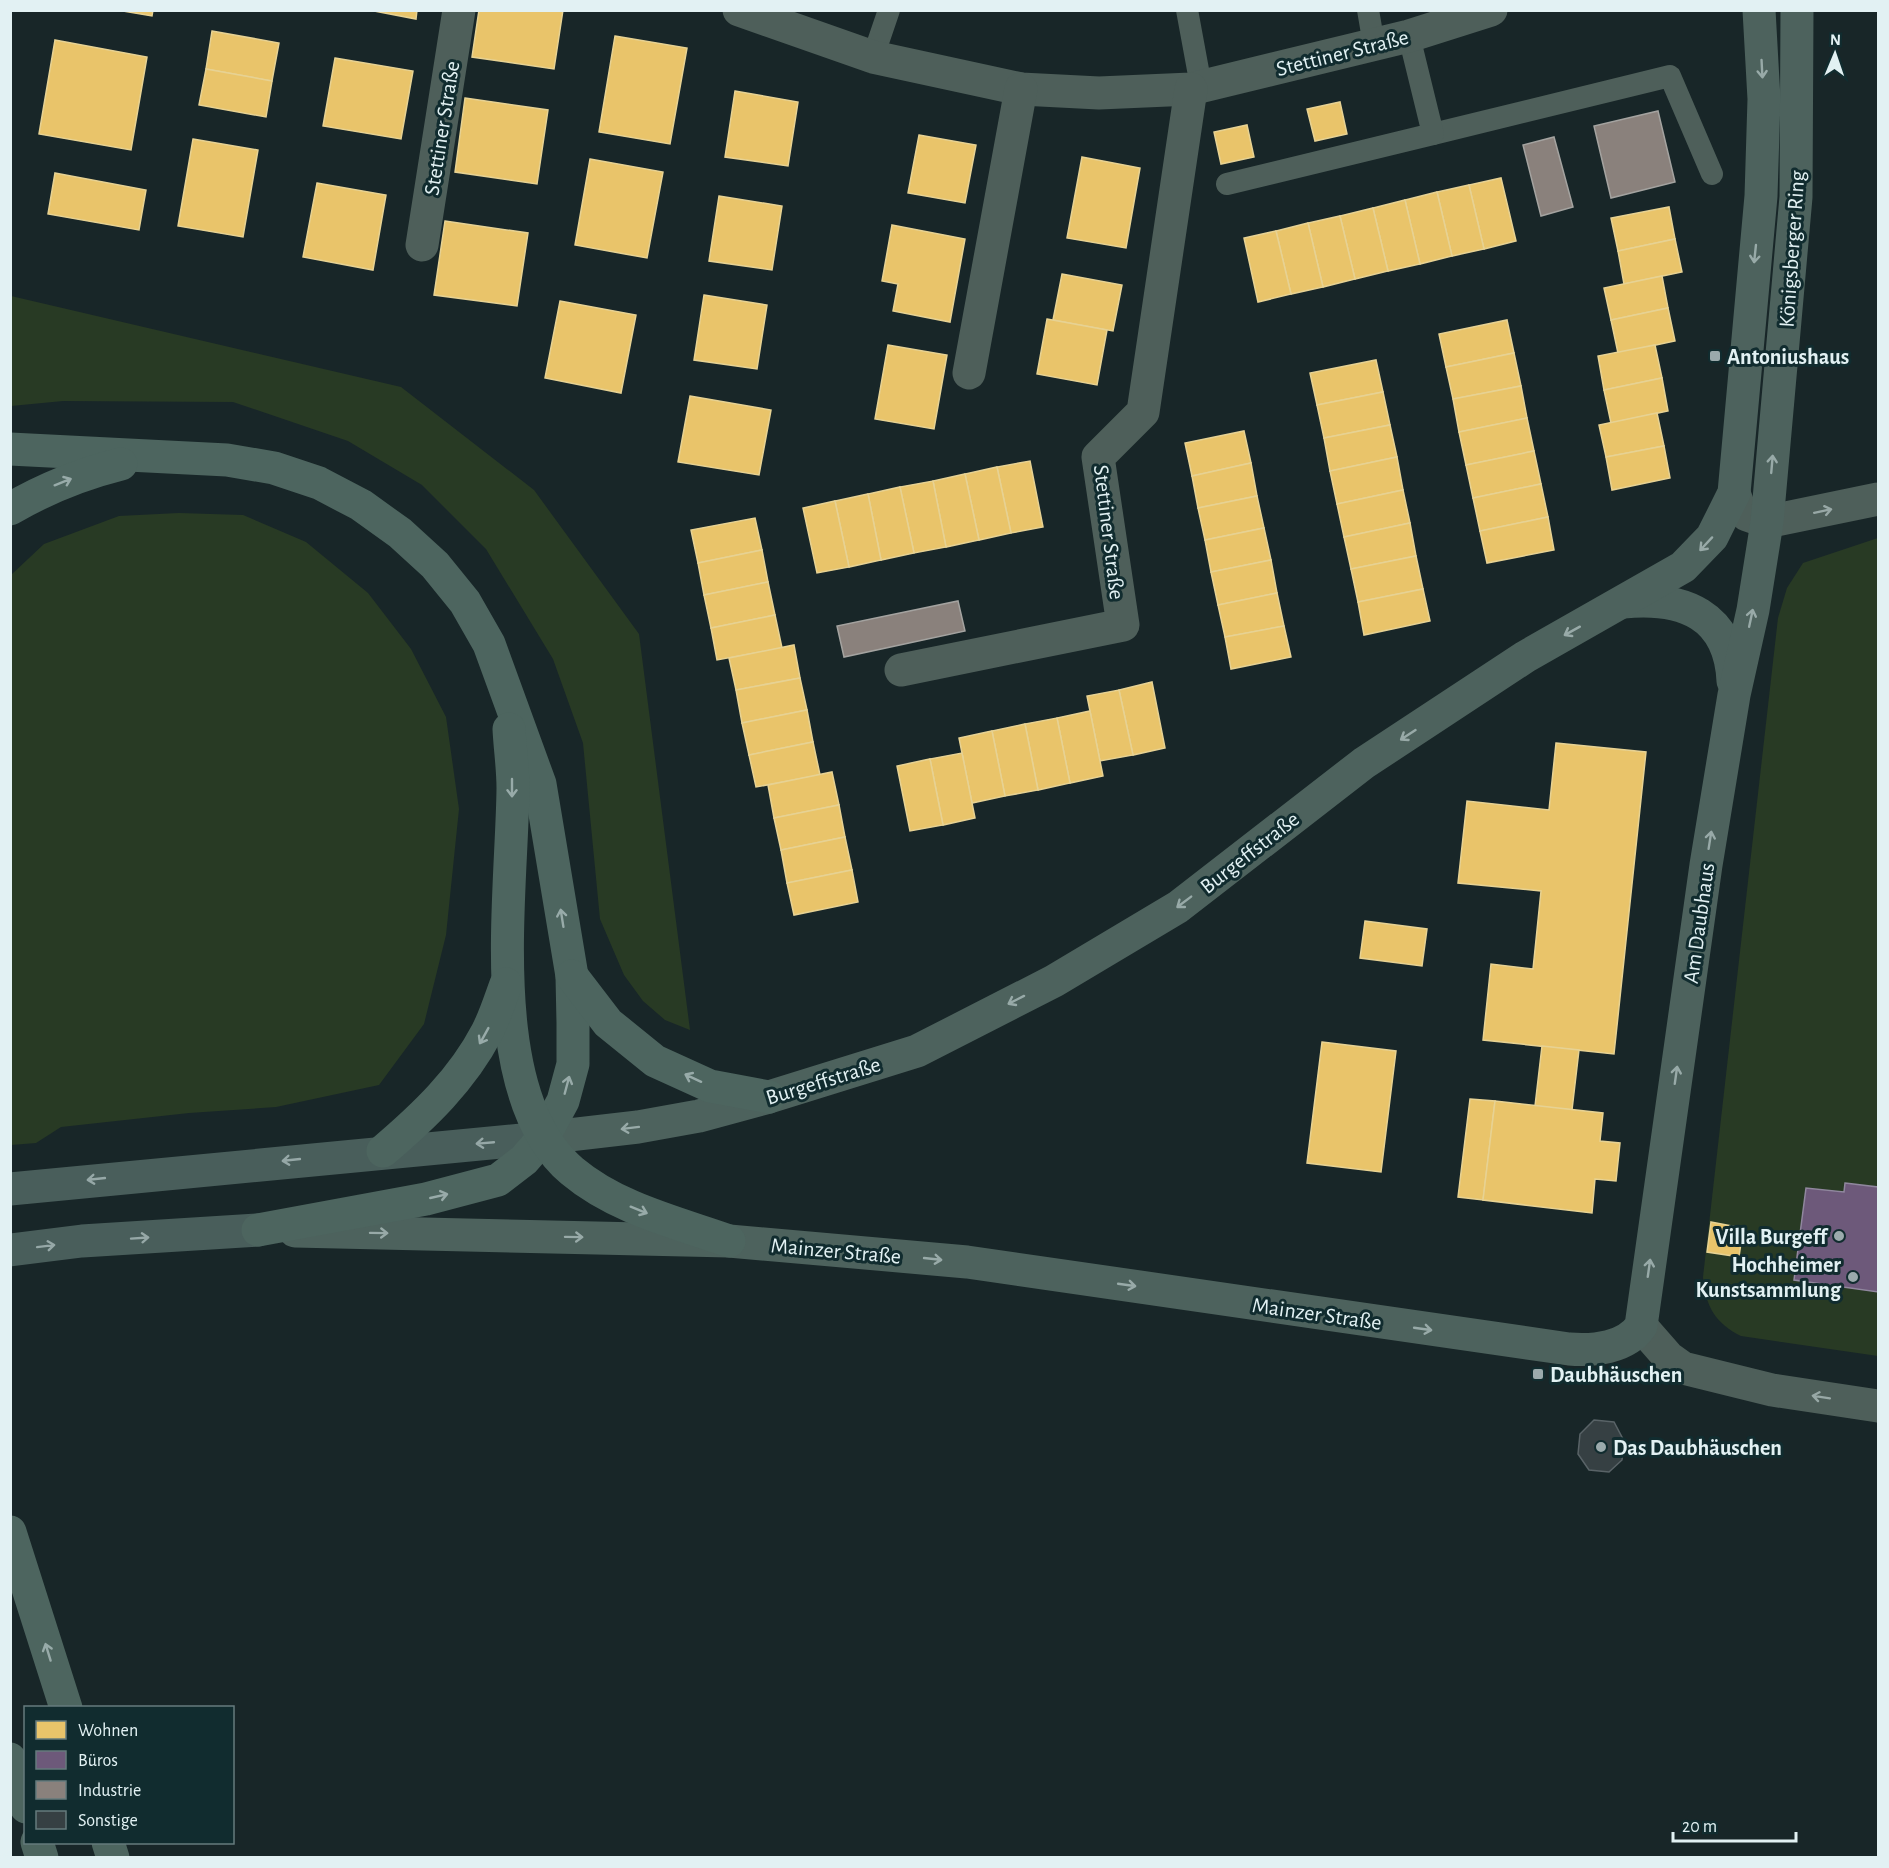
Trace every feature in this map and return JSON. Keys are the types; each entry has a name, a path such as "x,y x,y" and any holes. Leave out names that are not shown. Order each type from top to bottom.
{"highway":[{"path":"10,449 227,460 274,468 308,479 361,505 400,532 435,565 465,602 489,644 507,688 540,784 572,976 573,1064 563,1101 543,1138 524,1160 498,1180 426,1199 258,1230"},
{"path":"10,509 40,491 85,473 132,462 180,457"},
{"path":"507,688 513,786 507,982 524,1096 543,1138 571,1170 635,1209 729,1241"},
{"path":"572,976 608,1023 655,1061 710,1086 769,1097"},
{"path":"383,1151 424,1115 459,1077 487,1032 507,982"},
{"path":"10,1532 66,1706"},
{"path":"10,1759 24,1801"}],"main road":[{"name":"Königsberger Ring","path":"1734,493 1761,195 1764,99 1759,10"},
{"name":"Königsberger Ring","path":"1767,522 1797,197 1797,10"},
{"name":"Burgeffstraße","path":"543,1138 638,1127 699,1116 769,1097 917,1051 1054,981 1178,907 1364,763 1525,657 1683,567 1712,537 1734,493"},
{"name":"Am Daubhaus","path":"1641,1326 1706,865 1734,695 1753,610 1767,522"},
{"path":"1623,602 1650,601 1676,604 1705,617 1726,642 1732,662 1734,695"},
{"path":"10,1189 383,1151 543,1138"},
{"path":"10,1250 82,1241 258,1230"},
{"name":"Mainzer Straße","path":"258,1230 729,1241 967,1262 1586,1351 1622,1342 1636,1333 1641,1326"}],"street":[{"name":"Stettiner Straße","path":"422,245 459,10"},
{"name":"Stettiner Straße","path":"739,10 873,57 1021,89 1099,93 1196,87 1409,36 1491,10"},
{"name":"Stettiner Straße","path":"901,670 1123,625 1098,457 1143,412 1196,87"},
{"path":"969,374 1021,89"},
{"path":"1734,493 1739,507 1747,515 1767,522 1878,500"},
{"path":"1641,1326 1669,1358 1683,1368 1772,1390 1878,1406"}],"lane":[{"path":"873,57 889,10"},
{"path":"1187,10 1196,87"},
{"path":"1368,10 1374,45"},
{"path":"1409,36 1433,134"},
{"path":"1227,184 1670,76 1712,174"}],"green space":[{"path":"11,296 401,387 534,490 639,634 690,1030 665,1020 643,1001 624,975 600,919 583,743 553,659 486,549 422,485 348,441 233,402 63,401 11,406"},
{"path":"179,513 243,515 306,542 368,593 411,649 446,717 459,809 446,935 424,1024 379,1085 276,1107 189,1113 61,1127 36,1143 11,1145 11,575 44,544 119,516"},
{"path":"1878,538 1878,1356 1741,1336 1725,1326 1713,1313 1706,1297 1703,1277 1778,618 1787,588 1803,563"}],"building: Wohnen":[{"path":"117,10 153,10 152,16"},
{"path":"369,10 417,10 416,19"},
{"path":"479,10 563,10 554,69 472,57"},
{"path":"212,31 279,43 272,81 206,69"},
{"path":"615,36 687,48 670,144 599,132"},
{"path":"55,40 147,57 131,150 39,134"},
{"path":"335,58 413,71 401,139 323,126"},
{"path":"206,69 272,81 266,117 199,105"},
{"path":"735,91 798,102 788,166 725,157"},
{"path":"465,98 548,110 537,184 455,172"},
{"path":"1340,102 1347,134 1315,141 1307,109"},
{"path":"1247,125 1254,157 1221,164 1214,132"},
{"path":"919,135 976,145 965,203 908,193"},
{"path":"193,139 258,150 243,237 178,226"},
{"path":"1082,157 1140,168 1126,248 1067,238"},
{"path":"590,159 663,172 647,258 575,245"},
{"path":"55,173 146,190 139,230 48,214"},
{"path":"1501,178 1516,241 1484,249 1469,185"},
{"path":"317,183 386,195 373,270 303,257"},
{"path":"1469,185 1484,249 1452,256 1437,192"},
{"path":"1437,192 1452,256 1420,264 1405,200"},
{"path":"719,196 782,206 772,270 709,261"},
{"path":"1405,200 1420,264 1388,271 1373,208"},
{"path":"1669,207 1675,239 1618,251 1611,218"},
{"path":"1373,208 1388,271 1355,279 1340,216"},
{"path":"1340,216 1355,279 1323,287 1308,223"},
{"path":"445,221 528,233 517,306 434,295"},
{"path":"1308,223 1323,287 1291,294 1276,231"},
{"path":"892,225 965,239 950,322 893,311 898,284 882,281"},
{"path":"1276,231 1291,294 1258,302 1244,238"},
{"path":"1675,239 1682,272 1624,284 1618,251"},
{"path":"1062,274 1122,285 1113,331 1053,320"},
{"path":"1662,276 1668,308 1611,320 1604,288"},
{"path":"704,295 767,305 757,369 694,360"},
{"path":"560,301 636,315 621,393 545,378"},
{"path":"1668,308 1675,341 1618,353 1611,320"},
{"path":"1047,319 1107,330 1097,385 1037,374"},
{"path":"1507,320 1514,353 1446,367 1439,334"},
{"path":"888,345 947,355 934,429 875,419"},
{"path":"1655,345 1662,378 1604,390 1598,356"},
{"path":"1514,353 1521,386 1453,399 1446,367"},
{"path":"1376,360 1383,392 1317,405 1310,373"},
{"path":"1662,378 1668,411 1611,423 1604,390"},
{"path":"1521,386 1527,418 1459,432 1453,399"},
{"path":"1383,392 1390,425 1324,438 1317,405"},
{"path":"690,396 771,410 759,475 678,462"},
{"path":"1657,413 1664,446 1606,457 1599,425"},
{"path":"1527,418 1534,451 1466,465 1459,432"},
{"path":"1390,425 1397,457 1330,471 1324,438"},
{"path":"1244,431 1251,463 1192,476 1185,443"},
{"path":"1664,446 1670,478 1612,490 1606,457"},
{"path":"1534,451 1541,484 1473,498 1466,465"},
{"path":"1397,457 1403,490 1337,504 1330,471"},
{"path":"1030,461 1043,527 1011,533 997,467"},
{"path":"1251,463 1257,496 1198,508 1192,476"},
{"path":"997,467 1011,533 979,540 965,474"},
{"path":"965,474 979,540 946,547 933,481"},
{"path":"933,481 946,547 914,553 900,487"},
{"path":"1541,484 1548,517 1480,531 1473,498"},
{"path":"900,487 914,553 881,560 868,494"},
{"path":"1403,490 1410,523 1344,537 1337,504"},
{"path":"868,494 881,560 849,567 835,501"},
{"path":"1257,496 1264,528 1205,540 1198,508"},
{"path":"835,501 849,567 817,573 803,508"},
{"path":"1548,517 1554,550 1487,563 1480,531"},
{"path":"755,518 762,550 698,563 691,530"},
{"path":"1410,523 1416,556 1351,569 1344,537"},
{"path":"1264,528 1271,560 1211,572 1205,540"},
{"path":"762,550 768,582 704,595 698,563"},
{"path":"1416,556 1423,589 1358,602 1351,569"},
{"path":"1271,560 1277,593 1218,605 1211,572"},
{"path":"768,582 775,615 711,628 704,595"},
{"path":"1423,589 1430,621 1364,635 1358,602"},
{"path":"1277,593 1284,626 1225,637 1218,605"},
{"path":"775,615 782,648 717,660 711,628"},
{"path":"1284,626 1291,657 1231,669 1225,637"},
{"path":"794,645 800,678 736,690 729,658"},
{"path":"800,678 807,710 742,723 736,690"},
{"path":"1152,682 1165,748 1133,755 1119,690"},
{"path":"1119,690 1133,755 1100,761 1087,696"},
{"path":"807,710 813,742 749,755 742,723"},
{"path":"1090,711 1103,776 1070,783 1057,718"},
{"path":"1057,718 1070,783 1038,790 1025,724"},
{"path":"1025,724 1038,790 1005,796 992,731"},
{"path":"992,731 1005,796 972,803 959,738"},
{"path":"813,742 820,775 756,787 749,755"},
{"path":"1556,743 1646,752 1614,1054 1483,1040 1491,964 1533,969 1541,891 1458,883 1467,801 1549,810"},
{"path":"962,753 975,818 943,825 930,759"},
{"path":"930,759 943,825 910,831 897,766"},
{"path":"832,772 839,805 774,818 768,785"},
{"path":"839,805 845,837 781,850 774,818"},
{"path":"845,837 852,870 787,883 781,850"},
{"path":"852,870 858,902 794,915 787,883"},
{"path":"1365,921 1427,929 1422,966 1360,958"},
{"path":"1322,1042 1396,1051 1381,1172 1307,1163"},
{"path":"1542,1046 1579,1050 1572,1110 1535,1106"},
{"path":"1470,1099 1495,1101 1483,1200 1458,1197"},
{"path":"1495,1101 1603,1113 1600,1141 1620,1143 1616,1181 1595,1179 1592,1213 1483,1200"},
{"path":"1711,1222 1743,1228 1739,1257 1707,1252"}],"building: Büros":[{"name":"Villa Burgeff","path":"1845,1183 1878,1187 1878,1292 1794,1280 1806,1188 1844,1192"}],"building: Industrie":[{"path":"1658,111 1675,182 1611,198 1594,126"},
{"path":"1554,137 1573,207 1541,216 1523,145"},
{"path":"958,601 965,631 844,657 837,626"}],"building: Sonstige":[{"name":"Das Daubhäuschen","path":"1594,1420 1614,1422 1624,1441 1622,1460 1609,1472 1589,1470 1578,1454 1580,1434"}],"place":[{"name":"Antoniushaus","path":"1715,356"},
{"name":"Villa Burgeff","path":"1839,1236"},
{"name":"Hochheimer Kunstsammlung","path":"1853,1277"},
{"name":"Daubhäuschen","path":"1538,1374"},
{"name":"Das Daubhäuschen","path":"1601,1447"}]}
